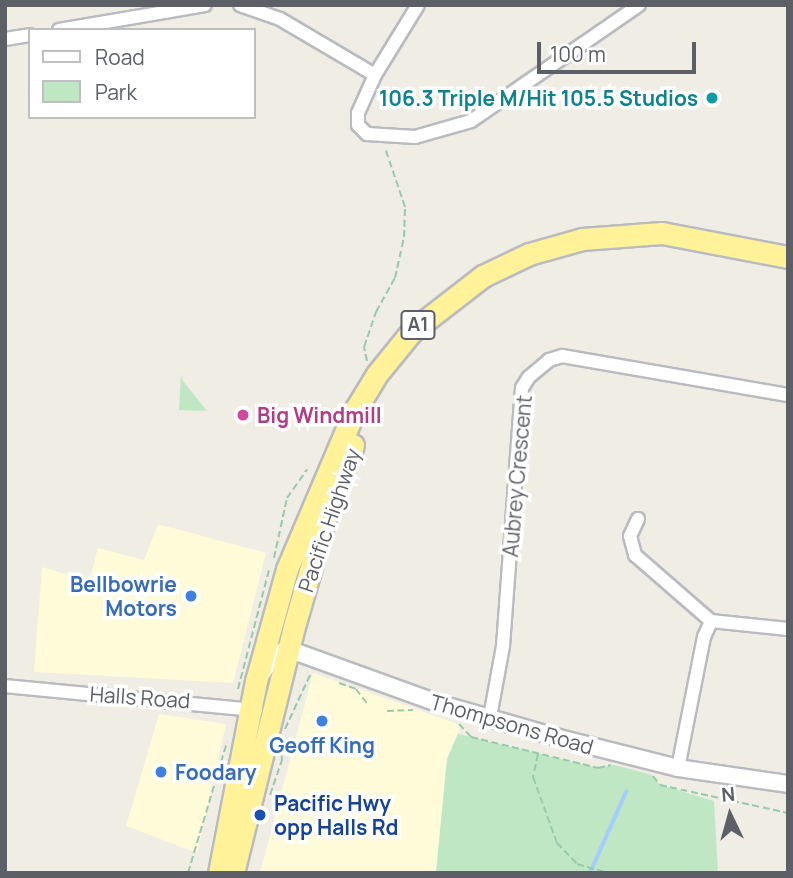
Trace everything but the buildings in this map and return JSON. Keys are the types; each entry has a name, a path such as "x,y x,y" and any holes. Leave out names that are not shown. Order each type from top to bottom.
{"highway":[{"name":"Pacific Highway","path":"219,873 251,709 247,684 292,556 324,474 377,374 412,331 460,290 529,254 603,236 662,233 788,257"},
{"name":"Pacific Highway","path":"233,873 288,649 326,515 352,448 391,377 451,314 511,277 562,258 602,250 684,249 788,271"}],"street":[{"path":"71,28 205,5"},
{"path":"240,5 280,19 375,75"},
{"path":"418,5 375,75 357,119 361,130 382,137 434,134 471,121 639,5"},
{"path":"5,39 28,35"},
{"name":"Aubrey Crescent","path":"490,717 503,646 522,388 529,377 549,360 562,356 788,395"},
{"path":"638,519 630,536 635,555 711,621 787,629 788,619"},
{"name":"Pacific Highway","path":"288,649 282,626 292,556"},
{"path":"678,768 704,637 711,621"},
{"path":"247,684 276,654 288,649"},
{"name":"Thompsons Road","path":"288,649 490,717 678,768 788,784"},
{"name":"Halls Road","path":"5,687 251,709 274,714"}],"path":[{"path":"374,361 369,369 365,347 376,313 396,278 404,237 405,206 382,137"},
{"path":"247,684 279,523 287,498 307,469"},
{"path":"282,735 293,720 306,676 313,673"},
{"path":"335,681 356,689 368,705"},
{"path":"387,711 407,707 417,711"},
{"path":"450,721 461,724 471,737 598,768 622,767"},
{"path":"188,873 230,733"},
{"path":"265,799 276,785 283,759 281,741"},
{"path":"538,754 533,777 557,843 577,864 609,873"},
{"path":"652,775 660,785 788,813"}],"shaded area":[{"path":"158,524 266,553 233,683 34,672 42,567 89,581 98,548 144,560"},
{"path":"313,673 461,725 447,759 436,873 260,873"},
{"path":"159,714 226,724 197,853 126,826"}],"green space":[{"path":"181,374 183,381 207,411 179,410"},
{"path":"458,734 598,768 613,765 630,769 652,775 660,785 714,801 718,873 436,873 447,759"}],"waterway":[{"path":"590,873 626,792"}],"place":[{"name":"106.3 Triple M/Hit 105.5 Studios","path":"712,98"},
{"name":"Big Windmill","path":"243,415"},
{"name":"Bellbowrie Motors","path":"191,596"},
{"name":"Geoff King","path":"322,721"},
{"name":"Foodary","path":"161,772"},
{"name":"Pacific Hwy opp Halls Rd","path":"260,815"}]}
